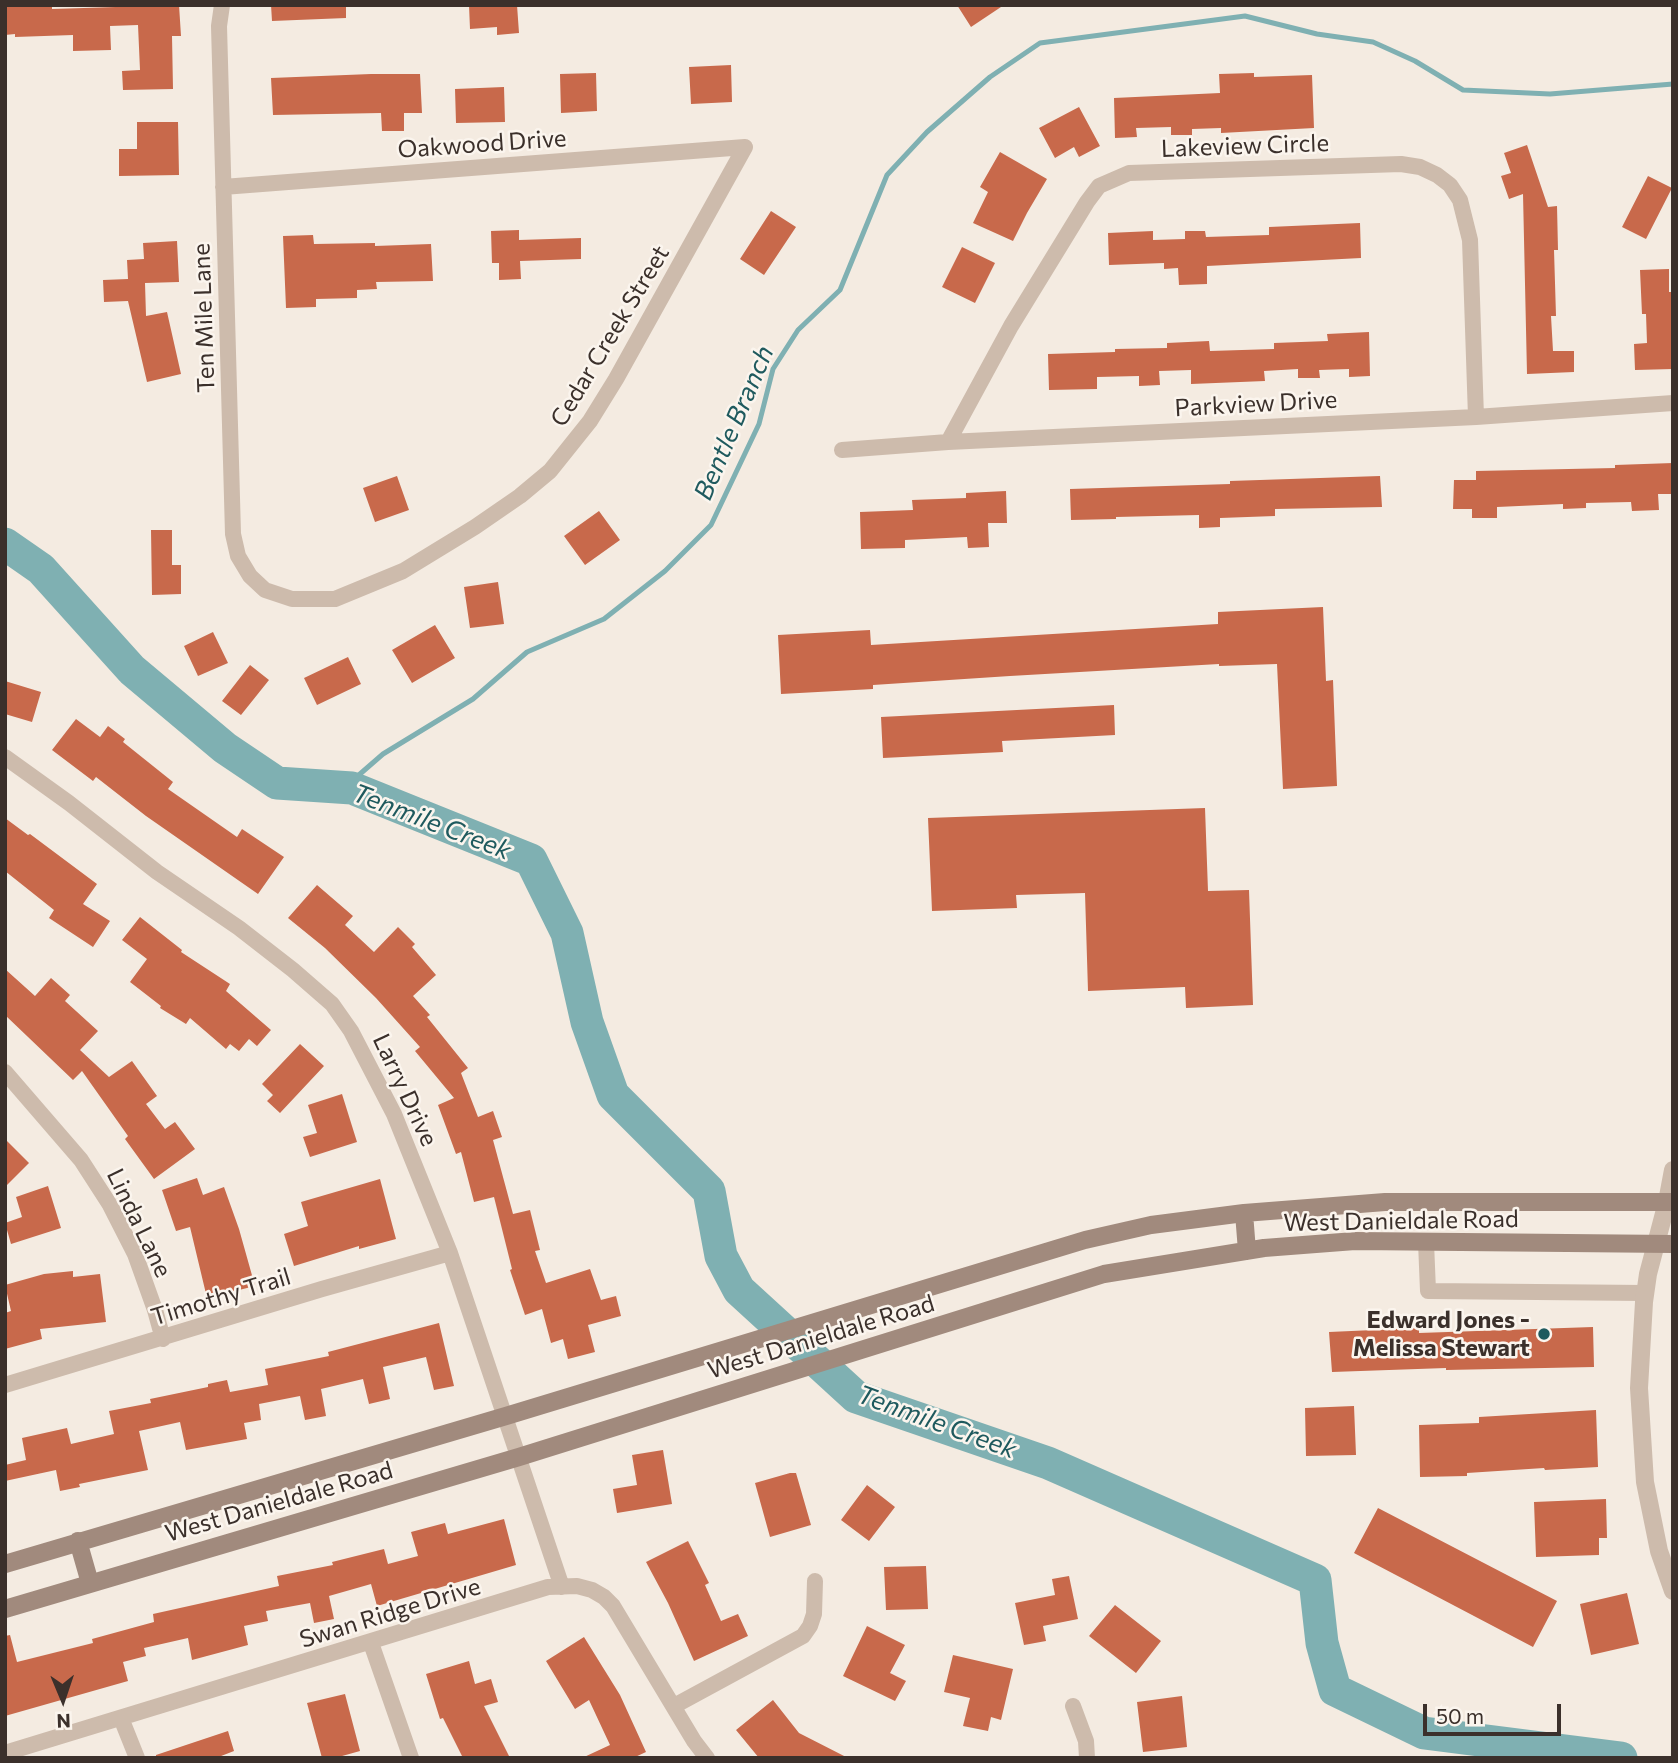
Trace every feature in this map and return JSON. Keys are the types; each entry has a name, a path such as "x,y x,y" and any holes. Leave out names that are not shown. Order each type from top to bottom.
{"main road":[{"name":"West Danieldale Road","path":"5,1564 506,1416 1085,1240 1151,1225 1244,1213 1385,1202 1670,1202"},
{"path":"1244,1213 1247,1251"},
{"name":"West Danieldale Road","path":"5,1609 519,1457 1104,1274 1247,1251 1355,1241 1664,1245"},
{"path":"78,1541 90,1583"}],"street":[{"name":"Ten Mile Lane","path":"222,5 219,26 233,534 238,556 250,576 265,590 292,599"},
{"name":"Oakwood Drive","path":"223,187 745,147"},
{"name":"Cedar Creek Street","path":"292,599 335,599 403,571 475,527 550,471 590,421 616,379 745,147"},
{"name":"Lakeview Circle","path":"948,442 1011,326 1087,202 1099,186 1129,173 1401,164 1420,167 1437,175 1450,185 1460,200 1470,240 1476,417"},
{"name":"Parkview Drive","path":"842,450 948,442 1476,417 1673,403"},
{"name":"Larry Drive","path":"5,757 293,970 332,1004 351,1031 394,1114 450,1253 562,1587"},
{"name":"Linda Lane","path":"5,1072 81,1160 110,1205 135,1254 163,1339"},
{"path":"1673,1171 1664,1245 1645,1293 1639,1359 1645,1482 1659,1551 1673,1591"},
{"path":"1426,1242 1428,1291 1645,1293"},
{"name":"Timothy Trail","path":"5,1385 450,1253"},
{"path":"674,1706 803,1636 814,1614 815,1581"},
{"name":"Swan Ridge Drive","path":"5,1753 548,1587 577,1586 592,1590 613,1606 707,1758"},
{"path":"371,1643 411,1758"},
{"path":"1073,1706 1086,1741 1087,1758"},
{"path":"121,1718 137,1758"}],"building":[{"path":"5,5 52,5 52,9 179,5 181,36 172,36 173,89 123,90 122,71 140,70 138,25 110,26 111,50 73,51 73,35 5,35"},
{"path":"271,5 346,5 346,18 272,21"},
{"path":"469,5 517,5 519,33 497,35 497,27 470,29"},
{"path":"957,5 1004,5 971,27"},
{"path":"731,65 732,102 691,104 689,67"},
{"path":"596,73 597,111 561,113 560,74"},
{"path":"1254,73 1254,77 1312,75 1314,128 1221,133 1221,128 1192,129 1192,135 1171,135 1171,127 1136,128 1137,137 1115,138 1114,98 1220,93 1219,74"},
{"path":"420,74 422,113 404,113 404,131 382,131 381,113 273,115 271,78"},
{"path":"504,87 505,122 456,123 455,89"},
{"path":"1079,107 1100,146 1079,157 1074,147 1055,158 1039,128"},
{"path":"137,122 178,122 179,175 119,176 119,149 137,149"},
{"path":"1527,145 1548,207 1557,206 1558,250 1554,250 1556,316 1551,316 1553,351 1574,351 1574,372 1527,374 1523,194 1509,199 1501,176 1511,173 1504,153"},
{"path":"1000,152 1047,179 1013,241 973,223 988,192 980,187"},
{"path":"1648,176 1672,188 1646,239 1622,227"},
{"path":"771,211 796,227 764,275 740,259"},
{"path":"1360,223 1361,258 1207,266 1207,284 1179,285 1178,268 1164,269 1164,263 1109,265 1108,233 1153,231 1153,240 1185,239 1185,231 1205,231 1206,237 1269,235 1269,227"},
{"path":"519,230 519,240 581,238 581,259 520,261 521,279 499,280 499,263 492,263 491,231"},
{"path":"313,235 314,244 431,244 433,281 376,282 377,289 357,290 357,298 316,299 316,307 286,308 283,236"},
{"path":"177,241 179,282 145,283 146,316 167,312 181,374 147,382 128,301 104,302 103,280 128,279 127,260 144,259 143,243"},
{"path":"962,247 995,263 975,303 942,287"},
{"path":"1669,269 1669,292 1673,292 1673,369 1635,370 1634,344 1647,343 1646,314 1642,314 1640,270"},
{"path":"1369,332 1370,376 1349,377 1349,369 1319,370 1320,378 1298,378 1298,369 1264,371 1265,381 1191,384 1191,370 1159,371 1160,385 1139,386 1139,376 1097,377 1097,389 1049,390 1048,354 1167,348 1167,343 1209,341 1210,351 1274,349 1274,343 1328,341 1327,334"},
{"path":"1673,463 1673,494 1658,494 1659,510 1632,511 1631,502 1586,503 1586,508 1563,509 1563,504 1497,507 1497,518 1472,518 1472,509 1453,509 1454,480 1476,480 1476,471 1615,468 1615,465"},
{"path":"397,476 409,510 375,522 363,488"},
{"path":"1380,476 1382,507 1275,509 1275,516 1220,518 1220,527 1199,528 1199,515 1071,520 1070,489"},
{"path":"1006,491 1007,523 988,523 989,547 968,548 967,537 905,540 905,548 861,549 860,512 913,510 912,500 966,498 966,493"},
{"path":"599,511 620,540 585,565 564,536"},
{"path":"151,530 172,530 172,565 181,565 181,594 152,595"},
{"path":"498,582 504,624 470,628 464,587"},
{"path":"1323,607 1326,681 1333,680 1337,786 1283,789 1277,664 1219,664 1010,676 873,685 873,689 781,694 778,635 870,630 871,645 1218,624 1218,612"},
{"path":"435,625 455,658 412,683 392,650"},
{"path":"213,632 228,663 198,676 184,646"},
{"path":"348,657 361,684 317,705 304,678"},
{"path":"250,665 269,680 241,715 222,701"},
{"path":"5,681 41,692 32,722 5,714"},
{"path":"1114,705 1115,735 1002,741 1003,752 883,758 881,717"},
{"path":"76,719 100,737 108,726 125,739 123,742 173,782 168,789 237,837 242,829 284,857 258,894 146,816 96,777 93,781 52,750"},
{"path":"1205,808 1208,891 1249,890 1253,1005 1186,1008 1185,987 1088,991 1085,893 1016,895 1017,908 932,911 928,818"},
{"path":"5,818 97,884 83,904 110,921 93,947 49,918 54,910 5,871"},
{"path":"317,885 353,916 345,925 374,952 398,927 415,944 412,947 436,975 413,996 468,1068 461,1073 478,1117 493,1111 502,1137 493,1140 513,1214 530,1210 540,1250 535,1251 546,1283 590,1269 601,1300 616,1296 621,1316 588,1325 595,1352 568,1359 563,1339 551,1343 542,1309 525,1315 510,1270 512,1269 494,1197 474,1202 461,1152 456,1154 438,1105 454,1098 415,1051 420,1047 376,998 325,948 288,918"},
{"path":"140,917 182,950 181,952 230,984 226,991 271,1030 257,1046 249,1039 239,1051 230,1044 226,1049 190,1018 186,1024 160,1008 161,1006 130,982 147,959 122,940"},
{"path":"5,969 35,996 51,978 70,995 65,1001 98,1031 80,1050 109,1077 132,1061 157,1096 146,1104 165,1129 175,1122 195,1149 154,1179 125,1139 128,1136 82,1071 73,1080 5,1015"},
{"path":"300,1044 324,1066 280,1113 267,1101 273,1095 262,1084"},
{"path":"342,1094 357,1142 310,1157 303,1137 317,1133 308,1105"},
{"path":"5,1139 29,1163 5,1187"},
{"path":"197,1178 203,1195 224,1187 255,1286 207,1298 190,1227 176,1231 162,1190"},
{"path":"380,1179 396,1239 359,1249 359,1246 294,1266 284,1234 308,1226 301,1202"},
{"path":"48,1186 61,1228 11,1244 5,1223 22,1217 16,1197"},
{"path":"73,1271 73,1277 100,1274 106,1322 40,1329 42,1339 5,1349 5,1313 11,1311 5,1285 44,1274"},
{"path":"439,1323 454,1386 434,1390 426,1357 383,1367 390,1399 369,1404 363,1379 321,1389 326,1416 305,1420 300,1396 259,1404 261,1420 244,1423 247,1439 186,1450 180,1422 139,1431 148,1470 79,1484 80,1487 60,1491 56,1470 5,1481 5,1465 26,1460 22,1438 67,1428 71,1444 114,1434 109,1411 151,1403 150,1399 208,1387 208,1384 227,1380 230,1392 268,1385 265,1369 329,1356 328,1352"},
{"path":"1593,1327 1594,1367 1332,1372 1329,1332 1419,1328 1419,1333"},
{"path":"1354,1406 1356,1455 1306,1456 1305,1408"},
{"path":"1596,1410 1598,1467 1420,1477 1419,1425 1479,1423 1479,1417"},
{"path":"663,1450 672,1504 617,1513 613,1489 637,1485 632,1455"},
{"path":"796,1473 811,1525 770,1537 755,1483"},
{"path":"867,1485 895,1507 869,1541 841,1520"},
{"path":"1606,1499 1607,1538 1599,1538 1599,1555 1536,1557 1534,1502"},
{"path":"1378,1508 1557,1601 1533,1647 1354,1553"},
{"path":"504,1519 516,1565 377,1606 371,1584 329,1596 334,1619 314,1623 310,1603 266,1611 268,1621 244,1626 248,1645 192,1660 188,1638 144,1648 146,1656 123,1662 128,1681 5,1716 5,1636 10,1635 17,1662 93,1643 92,1639 154,1622 153,1614 279,1586 277,1576 333,1565 332,1562 384,1549 388,1564 418,1556 411,1532 445,1523 448,1534"},
{"path":"688,1541 709,1583 705,1585 721,1621 738,1614 748,1636 694,1661 646,1562"},
{"path":"926,1566 928,1609 886,1610 884,1567"},
{"path":"1069,1576 1078,1619 1043,1626 1046,1641 1024,1645 1015,1603 1055,1595 1052,1579"},
{"path":"1627,1593 1639,1644 1591,1655 1580,1604"},
{"path":"1115,1605 1161,1641 1136,1673 1089,1636"},
{"path":"867,1626 905,1645 890,1673 906,1681 895,1701 843,1676"},
{"path":"584,1637 620,1695 646,1752 633,1758 582,1758 610,1745 589,1700 575,1709 546,1661"},
{"path":"953,1655 1013,1669 1001,1720 991,1717 988,1731 963,1726 970,1698 944,1692"},
{"path":"469,1661 475,1684 491,1679 498,1702 484,1706 510,1758 463,1758 443,1718 440,1719 426,1674"},
{"path":"345,1694 360,1751 335,1758 322,1758 307,1703"},
{"path":"1182,1696 1187,1747 1143,1752 1137,1702"},
{"path":"773,1700 799,1733 848,1758 759,1758 736,1730"},
{"path":"228,1731 234,1751 216,1758 156,1758 156,1755"}],"waterway":[{"name":"Bentle Branch","path":"345,787 383,754 473,699 527,652 604,619 665,571 711,525 759,424 773,369 798,330 840,290 887,175 927,132 990,77 1040,43 1245,16 1317,34 1373,42 1415,61 1463,90 1550,94 1673,84"},
{"name":"Tenmile Creek","path":"5,544 41,569 132,670 225,748 277,783 352,788 531,860 567,933 587,1022 613,1095 709,1191 721,1256 739,1290 856,1397 1048,1463 1315,1580 1322,1643 1335,1690 1424,1733 1621,1758"}],"place":[{"name":"Edward Jones - Melissa Stewart","path":"1544,1334"}]}
